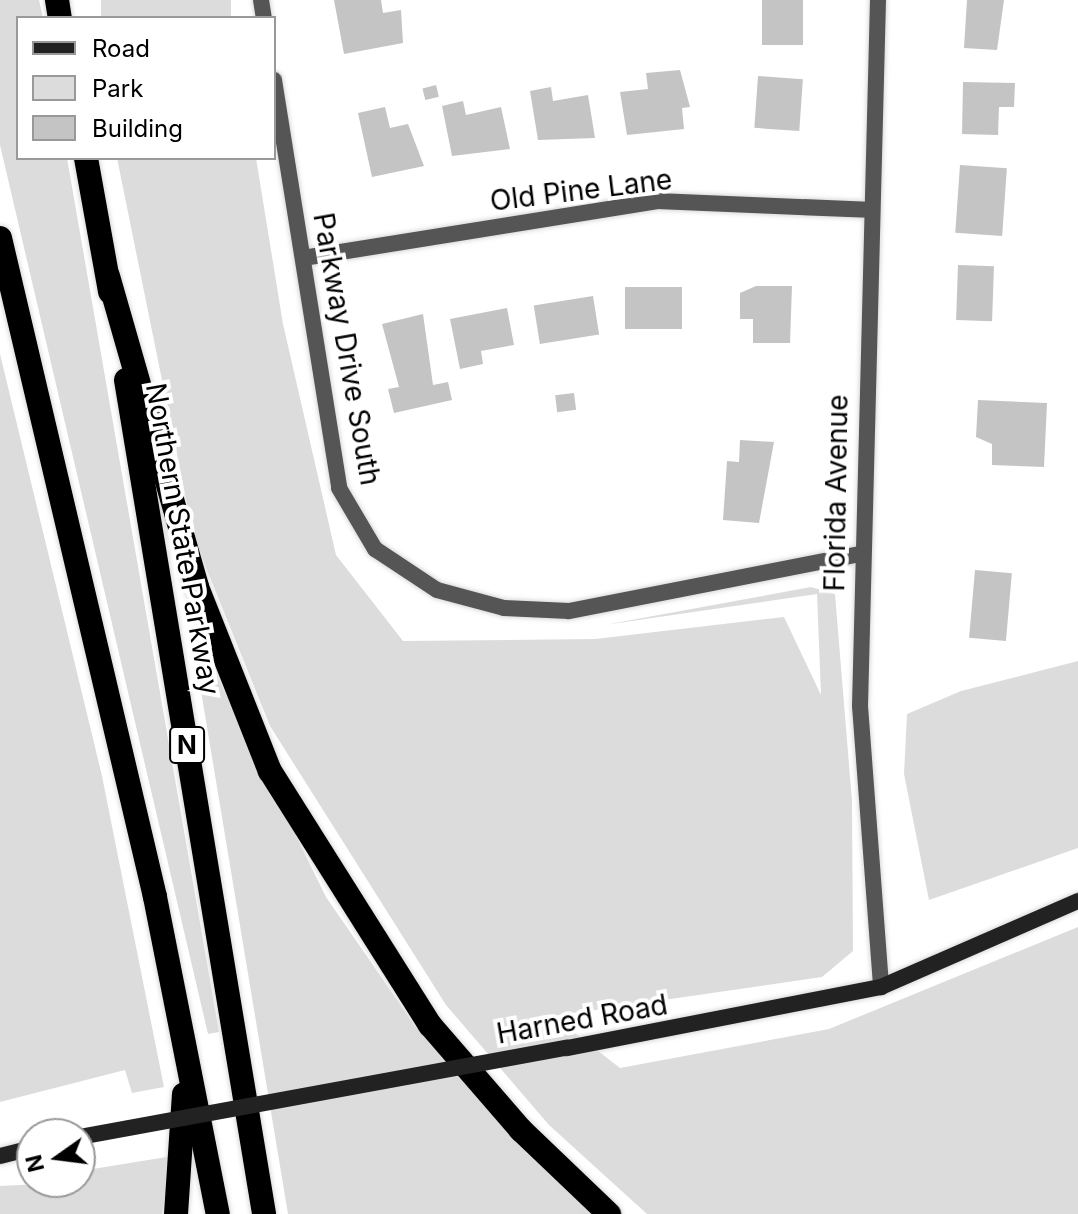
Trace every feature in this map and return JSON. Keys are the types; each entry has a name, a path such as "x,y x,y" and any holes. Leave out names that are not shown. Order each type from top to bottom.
{"highway":[{"name":"Northern State Parkway","path":"86,160 264,1214"},
{"path":"0,238 183,1032 218,1214"},
{"path":"108,276 213,637 270,771 430,1025 521,1130 609,1214"},
{"path":"176,1214 184,1171 183,1032"}],"main road":[{"name":"Harned Road","path":"96,1134 881,987 1078,901"}],"street":[{"name":"Florida Avenue","path":"878,0 868,210 860,554 860,706 881,987"},
{"name":"Parkway Drive South","path":"276,92 339,488 375,549 437,590 504,608 569,611 860,554"},
{"name":"Old Pine Lane","path":"303,258 657,201 868,210"}],"green space":[{"path":"0,0 39,0 43,16 16,16 16,160 67,160 219,1032 208,1034 0,145"},
{"path":"101,0 231,0 231,16 101,16"},
{"path":"117,160 256,160 283,324 336,555 403,641 595,639 784,617 821,695 817,594 604,625 811,587 835,594 852,801 853,951 822,977 553,1016 620,1068 829,1029 1078,927 1078,1214 647,1214 549,1125 446,1005 270,726 194,538"},
{"path":"0,354 102,776 164,1087 132,1093 125,1070 0,1102"},
{"path":"208,658 326,897 415,1026 523,1147 601,1214 288,1214 196,661"},
{"path":"1078,661 1078,848 929,900 904,774 907,714 961,691"},
{"path":"173,1156 162,1214 0,1214 0,1186 16,1185 16,1198 96,1198 96,1168"}],"building":[{"path":"334,0 381,0 383,13 401,10 403,43 344,54"},
{"path":"762,0 803,0 803,45 762,45"},
{"path":"967,0 1004,0 997,50 964,48"},
{"path":"680,70 690,107 682,108 684,129 627,135 620,92 648,89 646,73"},
{"path":"758,76 803,79 799,131 754,128"},
{"path":"963,82 1015,83 1014,107 999,107 998,135 962,134"},
{"path":"436,85 439,97 425,100 422,88"},
{"path":"551,87 553,101 588,95 595,138 538,140 530,91"},
{"path":"463,101 466,115 501,107 510,149 452,156 442,106"},
{"path":"385,107 390,128 408,124 424,166 372,177 358,113"},
{"path":"960,165 1007,168 1002,236 955,233"},
{"path":"958,265 994,266 992,321 956,320"},
{"path":"756,286 792,286 790,343 753,343 753,319 740,319 740,293"},
{"path":"625,287 682,287 682,329 625,329"},
{"path":"593,296 599,335 540,344 534,305"},
{"path":"507,308 514,345 481,351 483,364 460,369 450,319"},
{"path":"423,314 433,385 448,382 452,400 394,413 388,389 399,387 382,324"},
{"path":"574,393 576,410 557,412 555,395"},
{"path":"978,400 1047,403 1044,467 992,465 992,444 976,437"},
{"path":"740,440 774,442 759,523 723,520 727,461 739,462"},
{"path":"975,570 1012,573 1006,641 969,638"}]}
